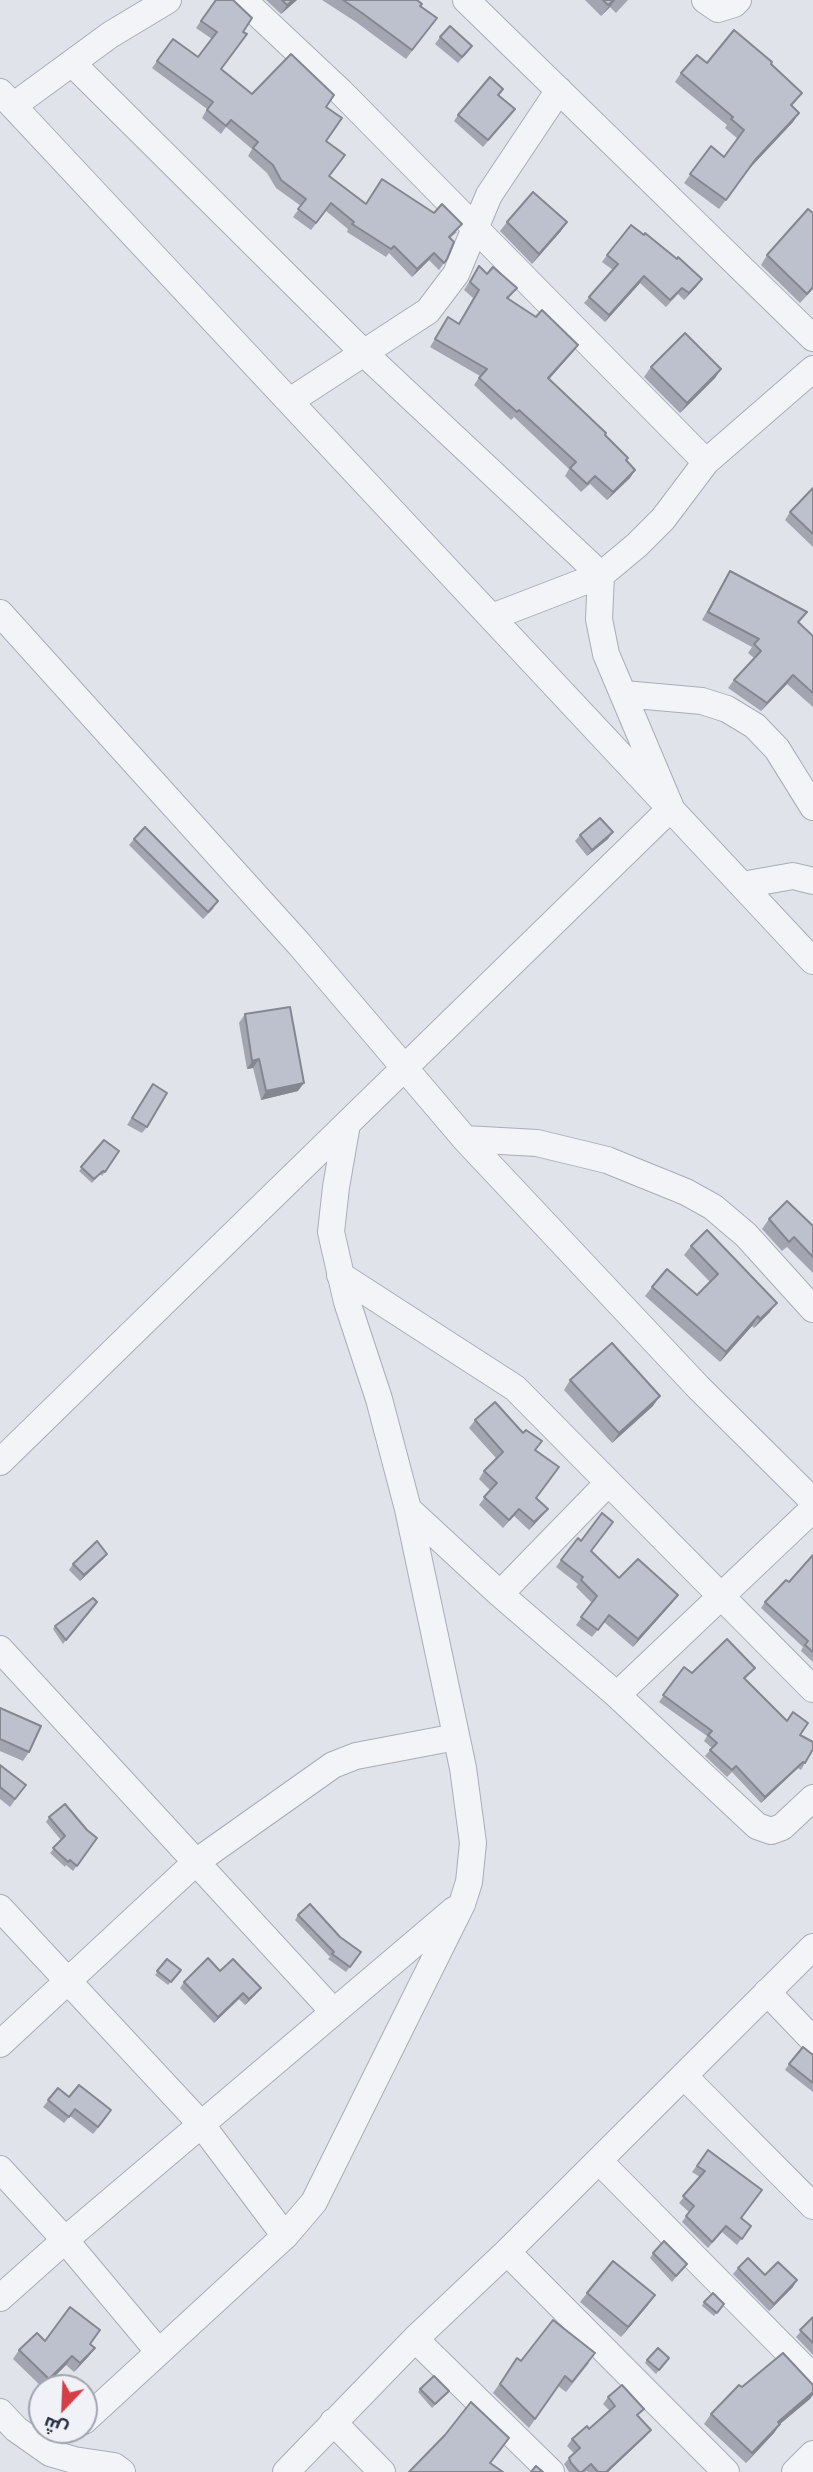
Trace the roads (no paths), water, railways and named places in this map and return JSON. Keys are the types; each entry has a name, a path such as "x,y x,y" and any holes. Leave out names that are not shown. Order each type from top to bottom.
{"street":[{"path":"168,0 110,35 72,63 7,99 813,961"},
{"path":"243,0 341,92 706,462"},
{"path":"466,0 813,338"},
{"path":"705,0 718,9 738,0"},
{"path":"72,63 365,354 601,575 599,619 607,654 671,808"},
{"path":"290,401 428,311 456,274 489,195 559,90"},
{"path":"492,617 601,575 663,519 706,462 813,369"},
{"path":"0,612 291,934 465,1139 698,1387 813,1501"},
{"path":"624,694 702,701 726,709 755,726 777,748 813,807"},
{"path":"0,1462 671,808"},
{"path":"741,885 806,874"},
{"path":"98,2408 285,2236 314,2202 462,1904 469,1882 473,1843 463,1768 408,1509 379,1399 340,1275 331,1232 335,1187 348,1124"},
{"path":"465,1139 537,1143 607,1160 686,1192 713,1207 746,1236 813,1309"},
{"path":"340,1275 515,1388 813,1689"},
{"path":"500,1594 608,1483"},
{"path":"408,1509 500,1594 617,1695 757,1826 771,1831 782,1827 813,1798"},
{"path":"617,1695 813,1509"},
{"path":"0,1649 334,2012"},
{"path":"0,2043 196,1862 334,1765 356,1756 456,1737"},
{"path":"0,2298 462,1904"},
{"path":"0,1908 201,2124 285,2236"},
{"path":"286,2472 415,2339 507,2252 813,1947"},
{"path":"767,1992 813,2040"},
{"path":"684,2076 813,2206"},
{"path":"599,2161 813,2377"},
{"path":"0,2169 65,2240 158,2351"},
{"path":"507,2252 726,2472"},
{"path":"415,2339 551,2472"},
{"path":"0,2412 16,2429 50,2453 114,2466 122,2472"},
{"path":"333,2422 382,2472"},
{"path":"50,2453 59,2444"},
{"path":"795,2472 813,2454"}]}
